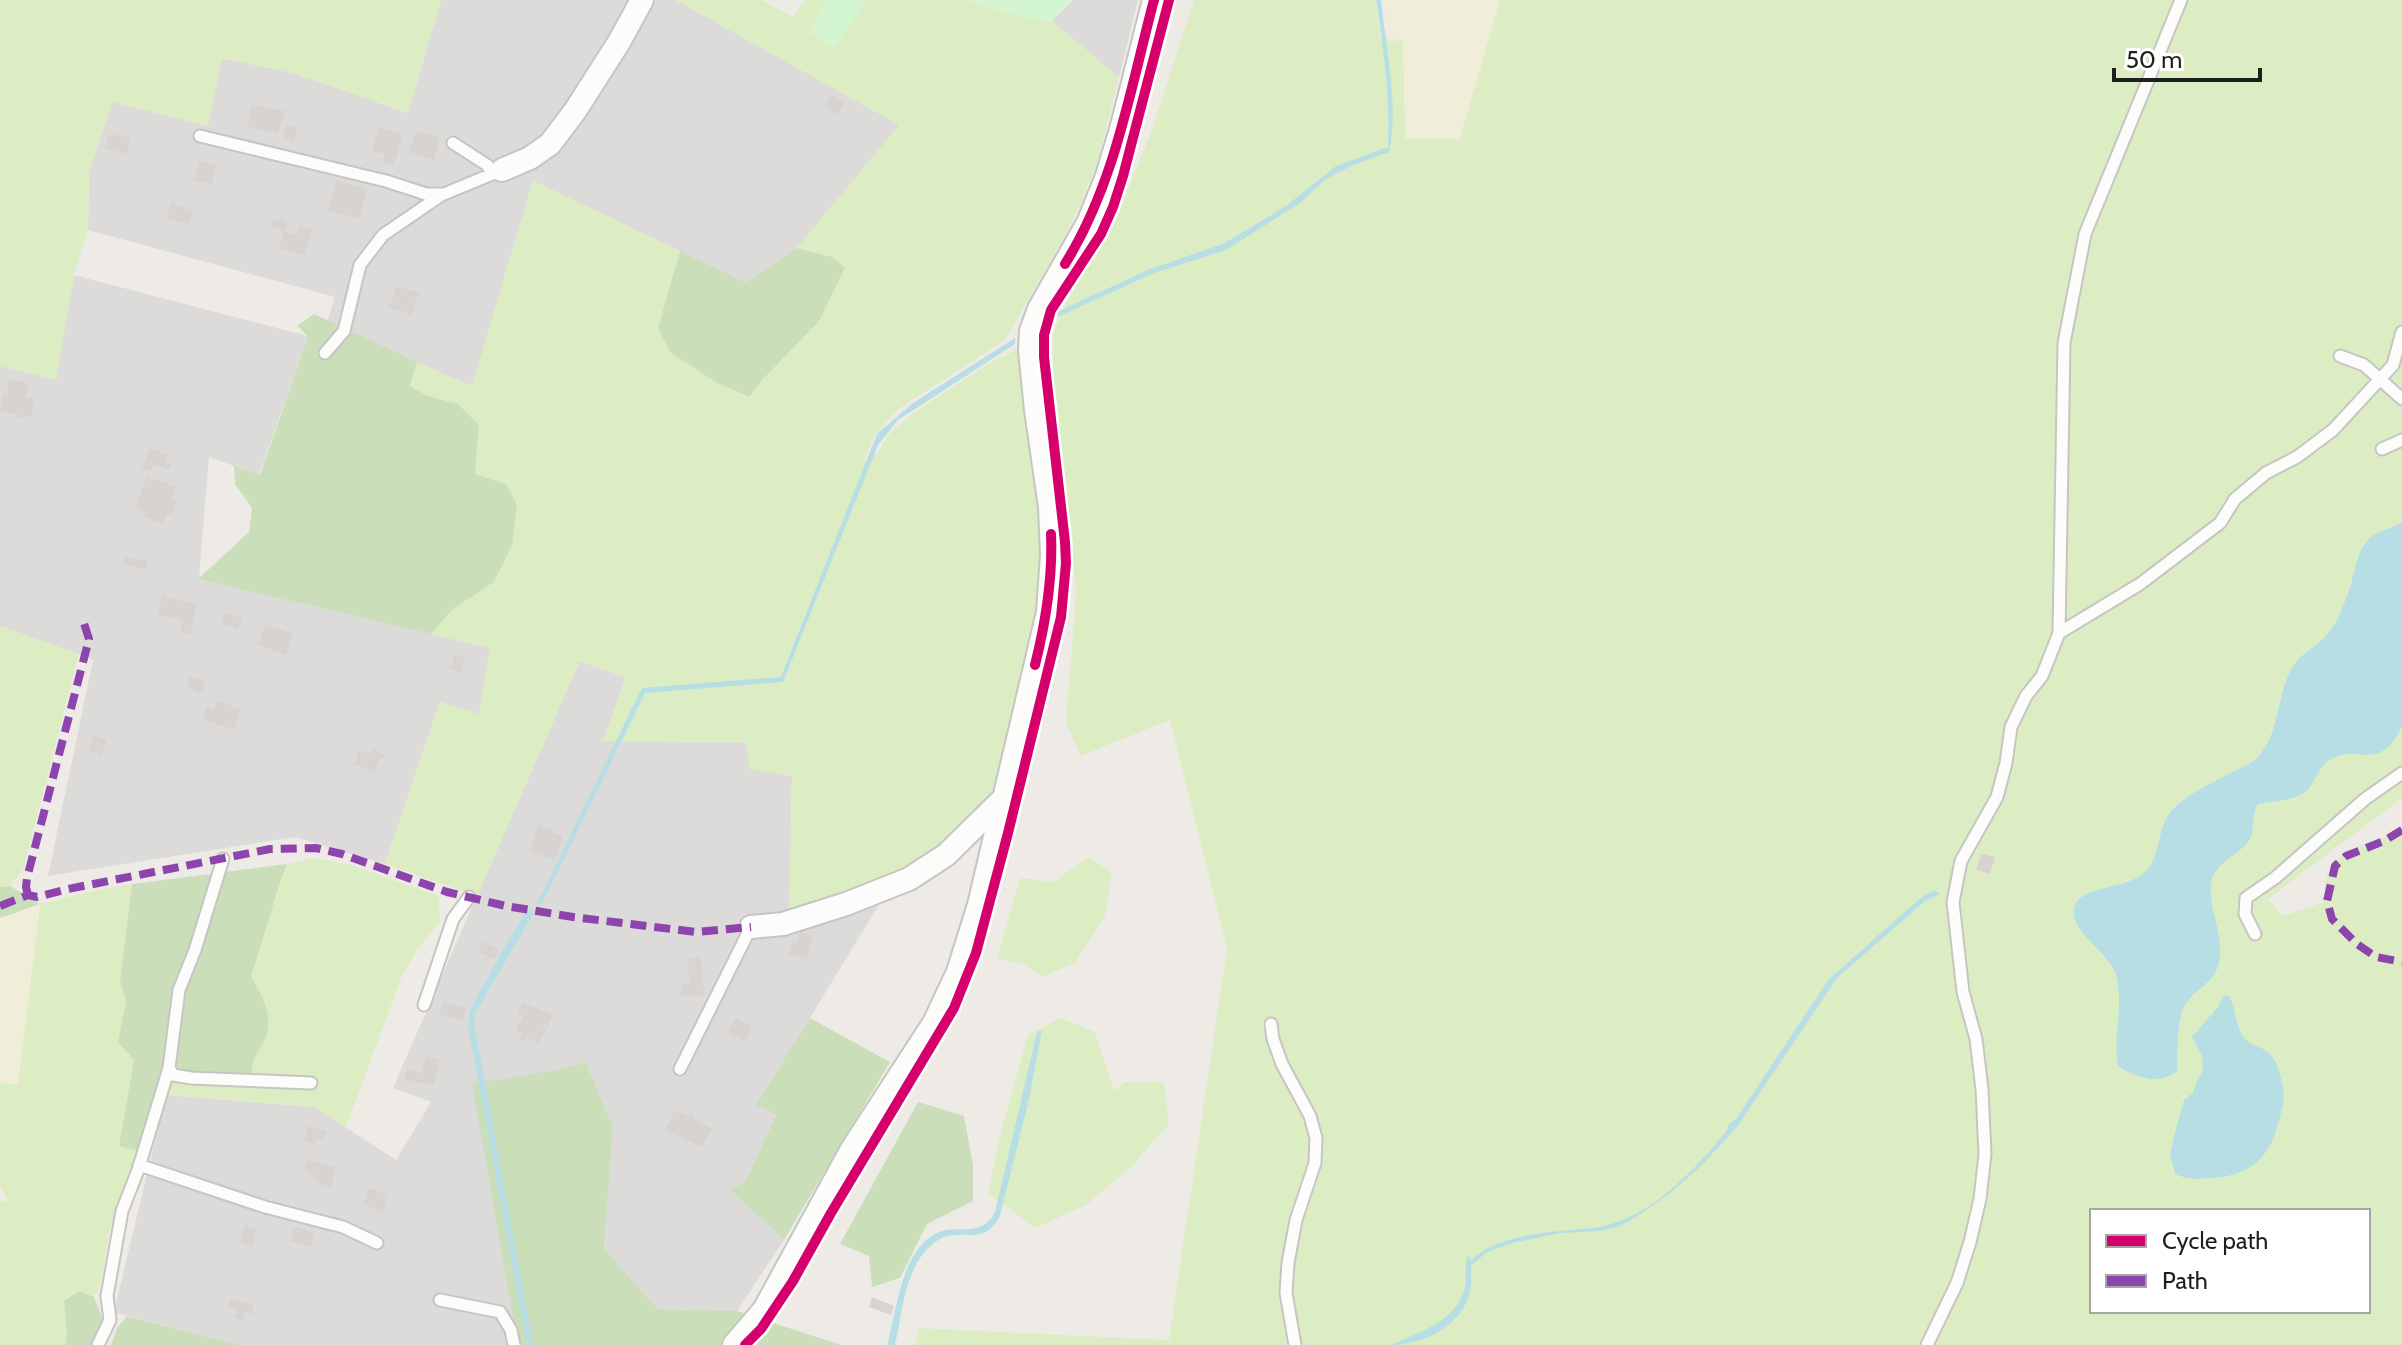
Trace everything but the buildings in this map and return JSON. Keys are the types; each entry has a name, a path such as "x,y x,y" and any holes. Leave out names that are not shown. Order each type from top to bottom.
{"street":[{"path":"498,172 530,158 550,144 605,65 642,0"},
{"path":"734,1345 764,1310 852,1149 934,1023 967,945 1048,612 1052,555 1050,507 1036,410 1031,331 1039,309 1088,223 1107,176 1154,0"},
{"path":"751,927 783,924 909,879 946,855 1004,798"}],"lane":[{"path":"1927,1345 1957,1283 1970,1242 1980,1199 1985,1154 1976,1039 1963,992 1953,902 1961,861 1997,797 2011,727 2026,696 2042,676 2059,633 2066,330 2085,234 2181,0"},
{"path":"200,136 386,181 426,194 444,194"},
{"path":"453,143 498,172"},
{"path":"325,353 344,331 360,265 383,235 444,194 498,172"},
{"path":"2059,633 2140,584 2220,523 2235,499 2266,473 2297,457 2333,430 2393,365 2402,332"},
{"path":"2340,356 2364,365 2402,399"},
{"path":"2382,449 2402,440"},
{"path":"2255,934 2245,914 2246,898 2275,878 2365,799 2402,773"},
{"path":"98,1345 110,1320 107,1296 122,1211 169,1068 179,990 195,950 223,859"},
{"path":"424,1005 453,919 469,897"},
{"path":"680,1069 751,927"},
{"path":"1271,1024 1282,1064 1310,1116 1316,1138 1315,1163 1296,1220 1288,1263 1286,1293 1295,1345"},
{"path":"169,1068 173,1075 191,1078 311,1083"},
{"path":"139,1165 265,1207 343,1227 377,1243"},
{"path":"440,1300 500,1312 511,1330 514,1345"}],"shaded area":[{"path":"441,0 676,0 900,125 797,248 745,282 533,181 472,387 327,322 335,297 88,230 89,173 112,102 221,58 294,73 408,113"},
{"path":"1073,0 1138,0 1119,77 1052,21"},
{"path":"1384,0 1500,0 1460,139 1405,138 1403,41 1390,36"},
{"path":"74,275 308,336 259,475 209,457 199,579 490,648 479,715 440,702 385,864 295,837 48,876 93,660 0,626 0,366 56,379"},
{"path":"579,661 626,677 603,741 747,742 792,776 789,928 883,898 757,1105 776,1115 745,1182 731,1189 784,1240 737,1311 658,1309 604,1249 613,1127 586,1062 562,1069 518,1345 239,1345 114,1312 166,1095 314,1107 396,1160 431,1102 393,1088"},
{"path":"40,904 18,1085 0,1083 0,918"}],"green space":[{"path":"0,0 441,0 408,113 294,73 222,58 208,126 112,102 89,173 88,230 74,275 56,380 0,366"},
{"path":"676,0 761,0 793,17 805,0 826,0 811,33 834,47 867,0 964,0 1024,17 1052,21 1119,77 1098,161 1084,195 1066,234 1005,340 897,410 872,439 864,462 879,451 889,434 912,414 993,361 1017,350 1044,553 1042,606 996,786 943,849 896,879 789,916 792,776 750,769 746,742 603,741 626,677 580,661 477,896 385,864 440,702 479,714 490,648 431,634 453,609 494,582 506,484 475,474 479,425 458,404 428,396 410,386 417,362 472,386 533,181 680,251 659,328 671,353 717,383 751,398 832,257 797,248 899,125"},
{"path":"826,0 867,0 835,47 810,33"},
{"path":"964,0 1073,0 1052,21 1024,17"},
{"path":"1194,0 1375,0 1381,40 1403,41 1405,138 1460,139 1500,0 2402,0 2402,798 2268,899 2283,916 2324,902 2327,877 2341,856 2393,833 2402,825 2402,1345 915,1345 919,1328 1169,1340 1227,948 1170,720 1080,756 1066,721 1076,596 1052,371 1054,332 1066,302 1115,222 1152,130"},
{"path":"797,248 832,257 845,268 819,321 762,380 750,397 717,383 671,353 658,328 680,251 745,282"},
{"path":"314,314 417,362 410,386 428,396 458,404 479,425 475,474 506,484 517,505 512,545 494,582 453,609 431,634 198,579 249,532 252,508 235,484 234,466 260,475 308,336 297,326"},
{"path":"0,626 79,654 23,870 10,886 0,887"},
{"path":"1089,857 1112,872 1105,916 1075,963 1042,977 1026,965 997,958 1020,878 1053,882"},
{"path":"312,858 348,864 439,896 440,922 417,950 402,976 346,1127 314,1107 166,1095 160,1072 253,1077 254,1058 268,1030 268,1015 251,976 287,864"},
{"path":"287,864 251,976 268,1015 266,1037 254,1058 253,1078 160,1072 141,1151 119,1146 134,1060 118,1042 126,1001 120,981 132,884"},
{"path":"132,884 120,981 126,1001 118,1041 134,1060 119,1145 141,1151 110,1228 100,1287 94,1297 79,1291 64,1301 65,1345 0,1345 0,1200 9,1202 0,1186 0,1083 18,1085 40,904"},
{"path":"10,886 40,904 0,918 0,887"},
{"path":"810,1018 890,1062 784,1240 730,1189 745,1182 776,1115 756,1105"},
{"path":"1060,1018 1095,1032 1114,1091 1124,1082 1164,1082 1169,1124 1130,1168 1086,1205 1035,1228 988,1193 1000,1135 1028,1035"},
{"path":"586,1062 613,1127 604,1249 658,1309 737,1311 841,1345 518,1345 472,1084"},
{"path":"918,1102 964,1116 973,1165 973,1201 927,1224 900,1278 872,1287 869,1256 840,1244"},
{"path":"79,1291 94,1297 104,1323 100,1345 65,1345 64,1301"},
{"path":"127,1316 239,1345 111,1345 117,1328"}],"water":[{"path":"1376,0 1381,0 1391,76 1393,115 1389,152 1326,179 1300,203 1226,250 1154,273 1055,318 1057,312 1150,269 1223,244 1286,206 1336,166 1388,147 1386,73"},
{"path":"1015,338 1015,344 898,420 878,445 783,682 645,693 542,904 537,903 642,688 781,677 877,434 913,403"},
{"path":"2402,522 2402,727 2393,742 2376,754 2349,754 2328,761 2306,792 2286,800 2258,804 2250,839 2213,876 2211,895 2220,958 2214,974 2188,1000 2182,1011 2177,1071 2155,1079 2124,1070 2118,1066 2119,992 2114,970 2081,931 2074,914 2075,905 2087,894 2144,873 2154,858 2164,823 2174,808 2195,792 2257,758 2273,729 2293,666 2325,637 2339,616 2365,543 2374,535"},
{"path":"1934,890 1940,894 1925,901 1837,978 1737,1127 1700,1167 1669,1194 1617,1227 1561,1233 1516,1242 1487,1252 1471,1266 1471,1289 1466,1304 1450,1324 1416,1342 1391,1345 1436,1324 1454,1309 1465,1287 1468,1255 1471,1260 1492,1246 1518,1238 1608,1225 1660,1199 1703,1158 1736,1119 1828,980 1918,900"},
{"path":"526,910 535,911 476,1012 474,1022 533,1345 527,1345 468,1026 470,1009"},
{"path":"2223,996 2229,996 2245,1038 2267,1052 2275,1062 2283,1086 2283,1104 2273,1139 2254,1164 2224,1177 2189,1178 2175,1174 2170,1154 2184,1100 2193,1093 2203,1071 2202,1056 2192,1037 2218,1007"},
{"path":"1042,1030 1029,1100 1000,1216 986,1231 948,1236 928,1248 919,1259 907,1286 895,1345 887,1345 902,1282 916,1251 939,1232 976,1228 995,1212 1037,1032"}],"marked path":[{"path":"28,895 27,878 89,639 82,617"},
{"path":"2402,830 2346,856 2335,866 2327,901 2332,919 2357,944 2376,957 2402,962"},
{"path":"0,906 28,895 37,897 270,849 316,848 342,854 447,892 506,906 696,932 751,927"}],"cycle path":[{"path":"1065,264 1097,202 1109,169 1154,0"},
{"path":"745,1345 761,1329 793,1281 954,1008 976,953 1061,617 1065,542 1044,335 1051,310 1101,234 1113,207 1169,0"},
{"path":"1035,665 1048,600 1051,534"}]}
